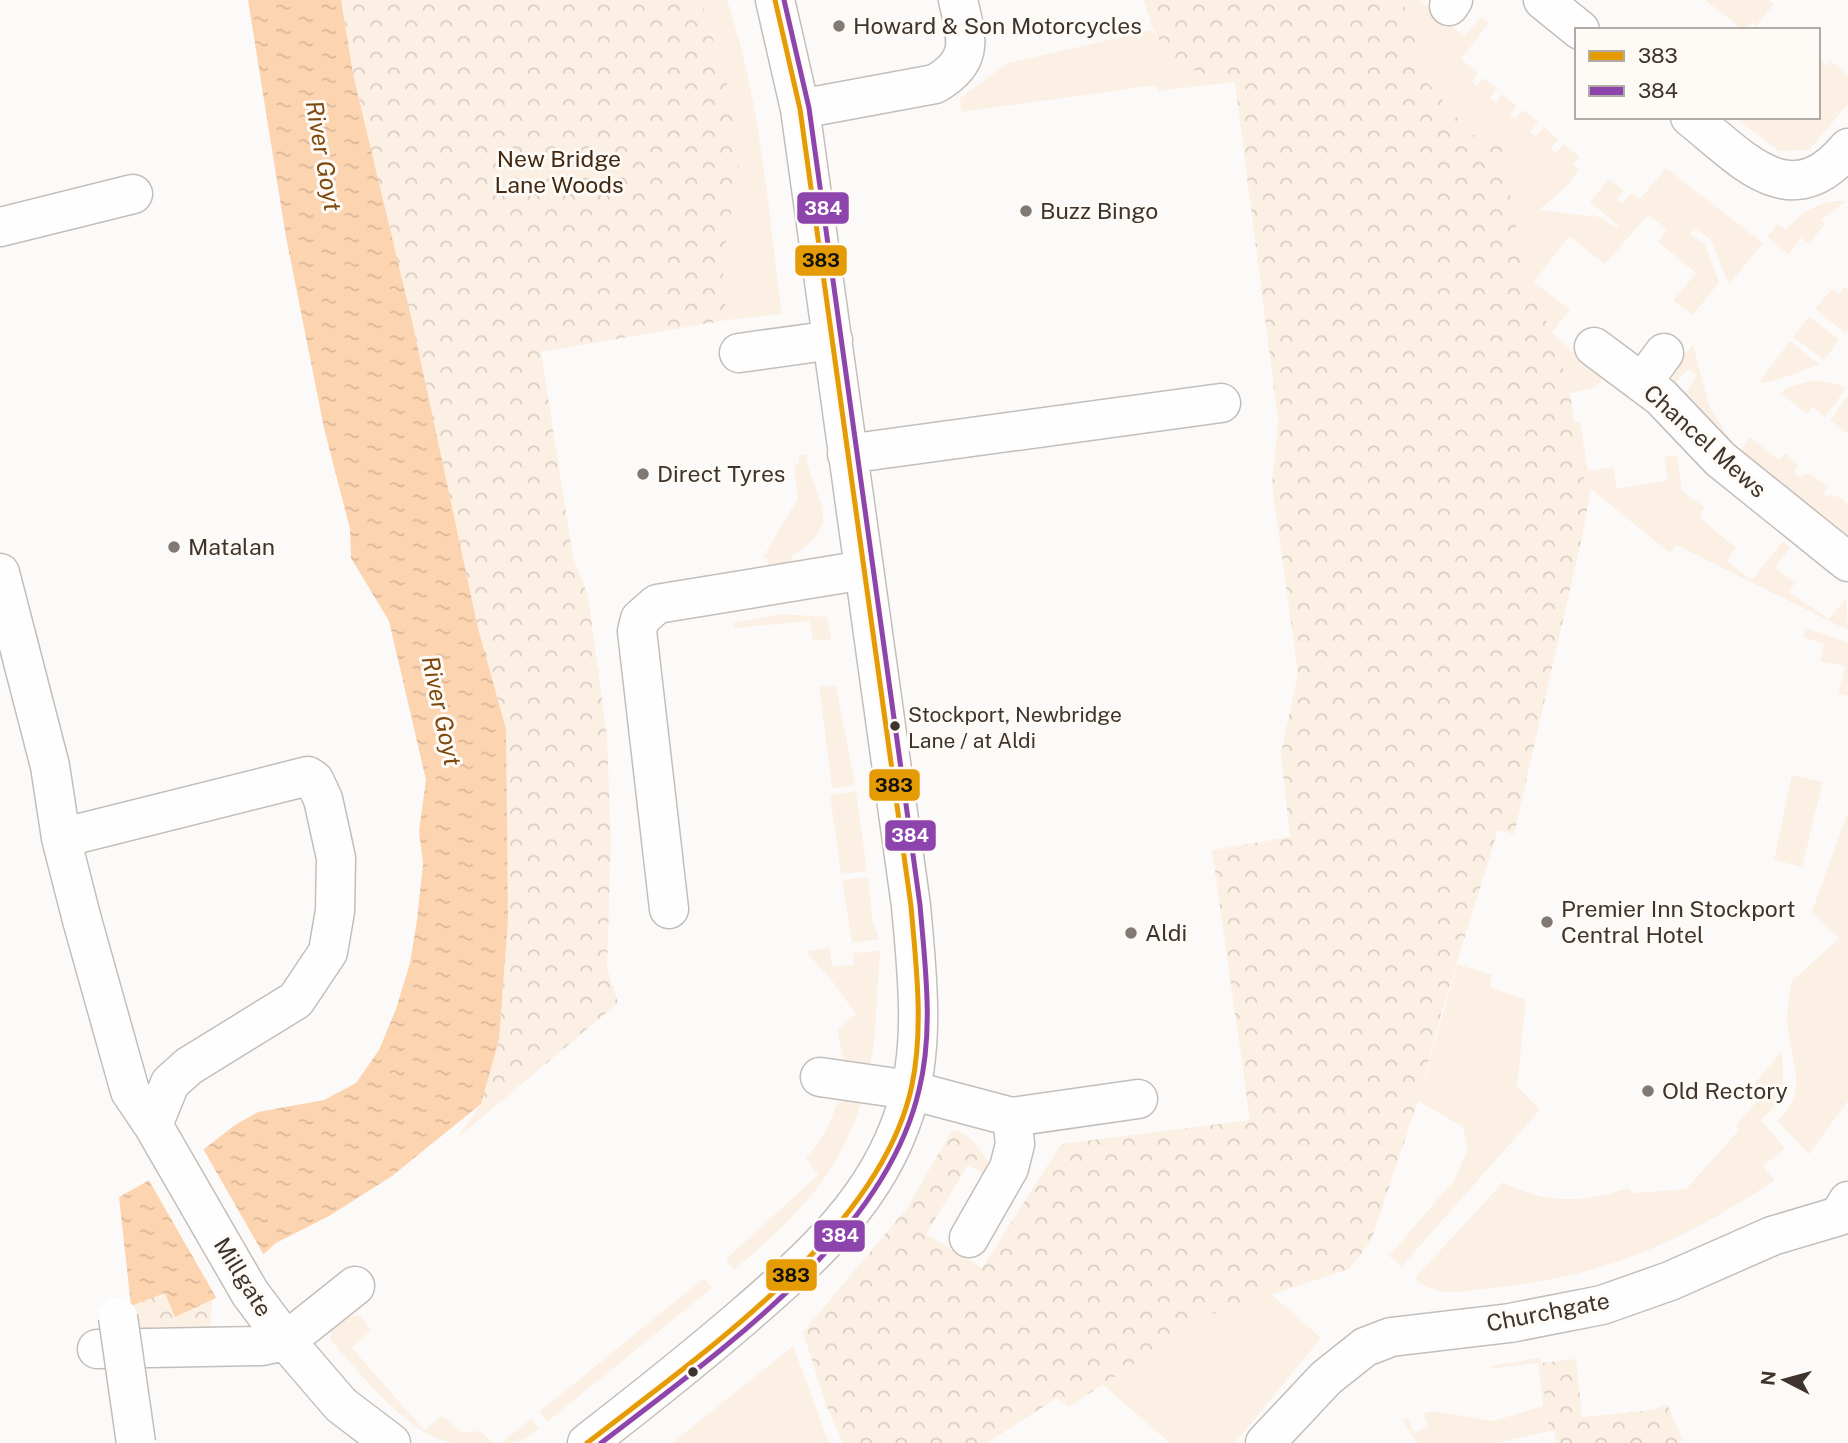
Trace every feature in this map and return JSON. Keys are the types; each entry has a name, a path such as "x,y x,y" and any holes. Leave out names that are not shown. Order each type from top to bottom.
{"street":[{"path":"590,1441 710,1345 831,1237 861,1200 884,1163 905,1111 918,1026 912,918 833,340 800,109 775,0"},
{"path":"800,109 935,84 951,75 964,57 966,37 958,0"},
{"path":"1543,0 1578,28"},
{"path":"1693,119 1761,173 1780,180 1815,177 1833,166 1847,150"},
{"path":"0,227 133,194"},
{"path":"739,353 833,340"},
{"name":"Chancel Mews","path":"1594,347 1667,403 1720,459 1848,562"},
{"path":"1642,383 1664,353"},
{"path":"847,454 1221,403"},
{"path":"668,909 637,631 640,619 657,604 864,570"},
{"name":"Millgate","path":"0,573 50,766 61,838 130,1091 157,1132 242,1279 286,1341 341,1405 391,1443"},
{"path":"61,838 308,776 314,780 323,799 335,858 335,911 328,952 296,1000 189,1066 170,1083 157,1132"},
{"path":"820,1077 909,1090 1012,1117 1138,1099"},
{"path":"969,1237 1009,1168 1015,1144 1012,1117"},
{"name":"Churchgate","path":"1265,1443 1325,1378 1353,1355 1378,1342 1415,1332 1510,1323 1602,1305 1671,1281 1772,1236 1845,1220"},
{"path":"97,1349 262,1346 286,1341 355,1286"},
{"path":"118,1317 136,1443"},
{"name":"Millgate","path":"341,1405 356,1443"}],"green space":[{"name":"New Bridge Lane Woods","path":"341,0 701,0 731,97 739,169 722,263 727,320 541,352 573,557 588,596 607,735 611,840 607,968 618,1003 455,1140 481,1104 499,1040 508,919 506,729 478,628 413,325 353,74"},
{"path":"701,0 727,0 739,38 756,116 782,314 727,320 722,263 739,169 731,97"},
{"path":"1144,0 1403,0 1427,82 1471,134 1501,144 1528,289 1554,334 1570,393 1581,473 1591,489 1582,537 1514,834 1498,830 1441,1014 1418,1101 1371,1241 1349,1269 1206,1316 1069,1407 1057,1398 987,1443 843,1443 826,1405 803,1332 907,1208 951,1132 956,1130 973,1141 991,1167 988,1176 968,1165 926,1234 982,1268 1061,1144 1250,1120 1212,850 1290,837 1281,753 1298,673 1272,485 1278,421 1235,82 1200,72 1174,57 1157,34"},
{"path":"1403,0 1419,0 1464,36 1481,17 1489,23 1461,59 1478,74 1472,82 1477,86 1483,78 1497,88 1490,98 1496,102 1502,94 1517,106 1510,115 1515,119 1523,110 1538,122 1530,132 1536,136 1544,127 1558,139 1551,149 1556,153 1564,144 1580,157 1573,165 1579,170 1568,185 1539,210 1600,217 1617,229 1619,226 1590,202 1609,179 1624,190 1617,199 1622,204 1631,193 1640,199 1666,168 1763,243 1729,285 1711,240 1695,228 1690,234 1705,245 1719,282 1693,315 1673,301 1696,273 1658,242 1667,229 1648,215 1605,264 1569,236 1534,282 1570,310 1553,331 1528,289 1501,144 1471,134 1427,82"},
{"path":"1705,0 1768,0 1774,4 1756,26 1752,23 1740,28"},
{"path":"1152,30 1171,52 1188,66 1207,75 1235,82 1158,91 1156,85 961,112 960,98 1008,63"},
{"path":"1821,61 1827,66 1831,61 1848,75 1848,104 1809,150 1779,151 1737,119 1820,119"},
{"path":"1846,201 1821,220 1825,224 1809,244 1801,238 1788,255 1767,237 1777,224 1786,230 1813,208 1829,202"},
{"path":"1845,286 1848,289 1848,330 1845,333 1815,309 1832,289 1839,294"},
{"path":"1809,316 1839,340 1824,360 1793,337"},
{"path":"1554,334 1603,380 1593,388 1570,393"},
{"path":"1790,341 1819,364 1778,379 1758,383"},
{"path":"1693,344 1709,406 1735,447 1682,397 1697,375 1688,369 1673,386 1672,371"},
{"path":"1814,380 1838,384 1846,389 1825,417 1813,407 1807,414 1780,393 1789,387"},
{"path":"1848,396 1848,434 1830,420"},
{"path":"1580,422 1588,471 1613,467 1617,489 1668,480 1664,457 1677,455 1682,491 1704,507 1700,518 1736,548 1727,561 1752,580 1783,541 1790,548 1775,568 1795,583 1789,592 1829,619 1846,598 1848,630 1676,545 1670,553 1591,489 1581,473 1573,423"},
{"path":"1750,437 1779,460 1785,453 1799,465 1794,472 1799,477 1809,473 1828,487 1823,493 1827,497 1830,494 1835,498 1837,495 1848,504 1848,541 1738,454"},
{"path":"806,454 823,510 823,521 819,532 809,544 792,556 791,563 768,566 767,558 762,559 798,498 794,466 799,464 799,455"},
{"path":"780,614 828,617 831,639 813,641 809,621 734,628 733,623"},
{"path":"1805,628 1848,642 1848,696 1838,694 1845,666 1820,661 1824,643 1803,638"},
{"path":"836,685 855,785 832,788 819,687"},
{"path":"1792,775 1823,782 1802,867 1774,860"},
{"path":"856,791 867,871 841,874 830,795"},
{"path":"1848,812 1848,1101 1809,1154 1777,1121 1794,1098 1796,1086 1787,1021 1788,1007 1791,982 1839,938 1812,911"},
{"path":"868,877 873,922 879,939 852,943 842,880"},
{"path":"829,948 832,966 854,965 853,953 880,951 874,1044 869,1069 849,1067 843,1056 837,1030 856,1014 830,978 805,951"},
{"path":"1457,964 1492,975 1490,987 1526,1000 1517,1086 1540,1110 1402,1266 1389,1256 1455,1179 1468,1148 1463,1127 1418,1101"},
{"path":"1782,1050 1784,1097 1761,1120 1785,1148 1763,1166 1775,1180 1740,1202 1640,1254 1569,1275 1531,1283 1450,1292 1432,1289 1415,1278 1503,1182 1535,1195 1565,1199 1595,1197 1628,1188 1634,1193 1686,1189 1739,1130 1735,1127 1762,1095 1752,1087"},
{"path":"846,1099 862,1100 852,1128 827,1174 795,1214 734,1270 726,1259 818,1175 806,1158 820,1140 835,1106"},
{"path":"704,1278 712,1288 547,1422 539,1412"},
{"path":"165,1292 176,1316 212,1300 211,1330 135,1335 131,1306"},
{"path":"1271,1294 1321,1338 1235,1443 1170,1443 1102,1384 1206,1316"},
{"path":"350,1316 360,1316 371,1330 352,1348 424,1430 442,1416 463,1433 480,1431 493,1443 454,1443 436,1438 402,1416 330,1340 331,1331"},
{"path":"793,1346 829,1443 672,1443"},
{"path":"1540,1358 1549,1431 1496,1443 1418,1443 1402,1420 1407,1417 1414,1433 1428,1427 1424,1413 1433,1411 1493,1421 1543,1406 1538,1363 1491,1369 1491,1366"},
{"path":"1576,1359 1582,1417 1653,1410 1667,1404 1683,1440 1678,1443 1557,1443 1554,1431 1549,1431 1541,1363"},
{"path":"531,1419 539,1428 522,1440 501,1443"}],"water":[{"name":"River Goyt","path":"248,0 341,0 353,74 413,325 478,628 506,729 508,919 499,1040 481,1104 392,1176 329,1216 276,1243 216,1298 175,1317 165,1293 131,1306 119,1197 203,1150 235,1125 258,1112 324,1100 356,1083 379,1050 396,1009 410,963 423,864 419,831 426,780 389,621 351,558 350,529 324,428 286,237"}],"pier":[{"path":"202,1147 265,1257 217,1299 147,1177"}],"transit line":[{"name":"383","path":"587,1443 731,1330 780,1286 826,1239 864,1190 894,1139 912,1085 916,1063 918,996 911,906 800,109 775,0"},
{"name":"384","path":"601,1443 743,1331 790,1289 834,1243 871,1195 900,1144 924,1067 927,998 920,905 809,108 784,0"}],"place":[{"name":"Howard & Son Motorcycles","path":"839,26"},
{"name":"Buzz Bingo","path":"1026,211"},
{"name":"Direct Tyres","path":"643,474"},
{"name":"Matalan","path":"174,547"},
{"name":"Stockport, Newbridge Lane / at Aldi","path":"895,726"},
{"name":"Premier Inn Stockport Central Hotel","path":"1547,922"},
{"name":"Aldi","path":"1131,933"},
{"name":"Old Rectory","path":"1648,1091"}]}
